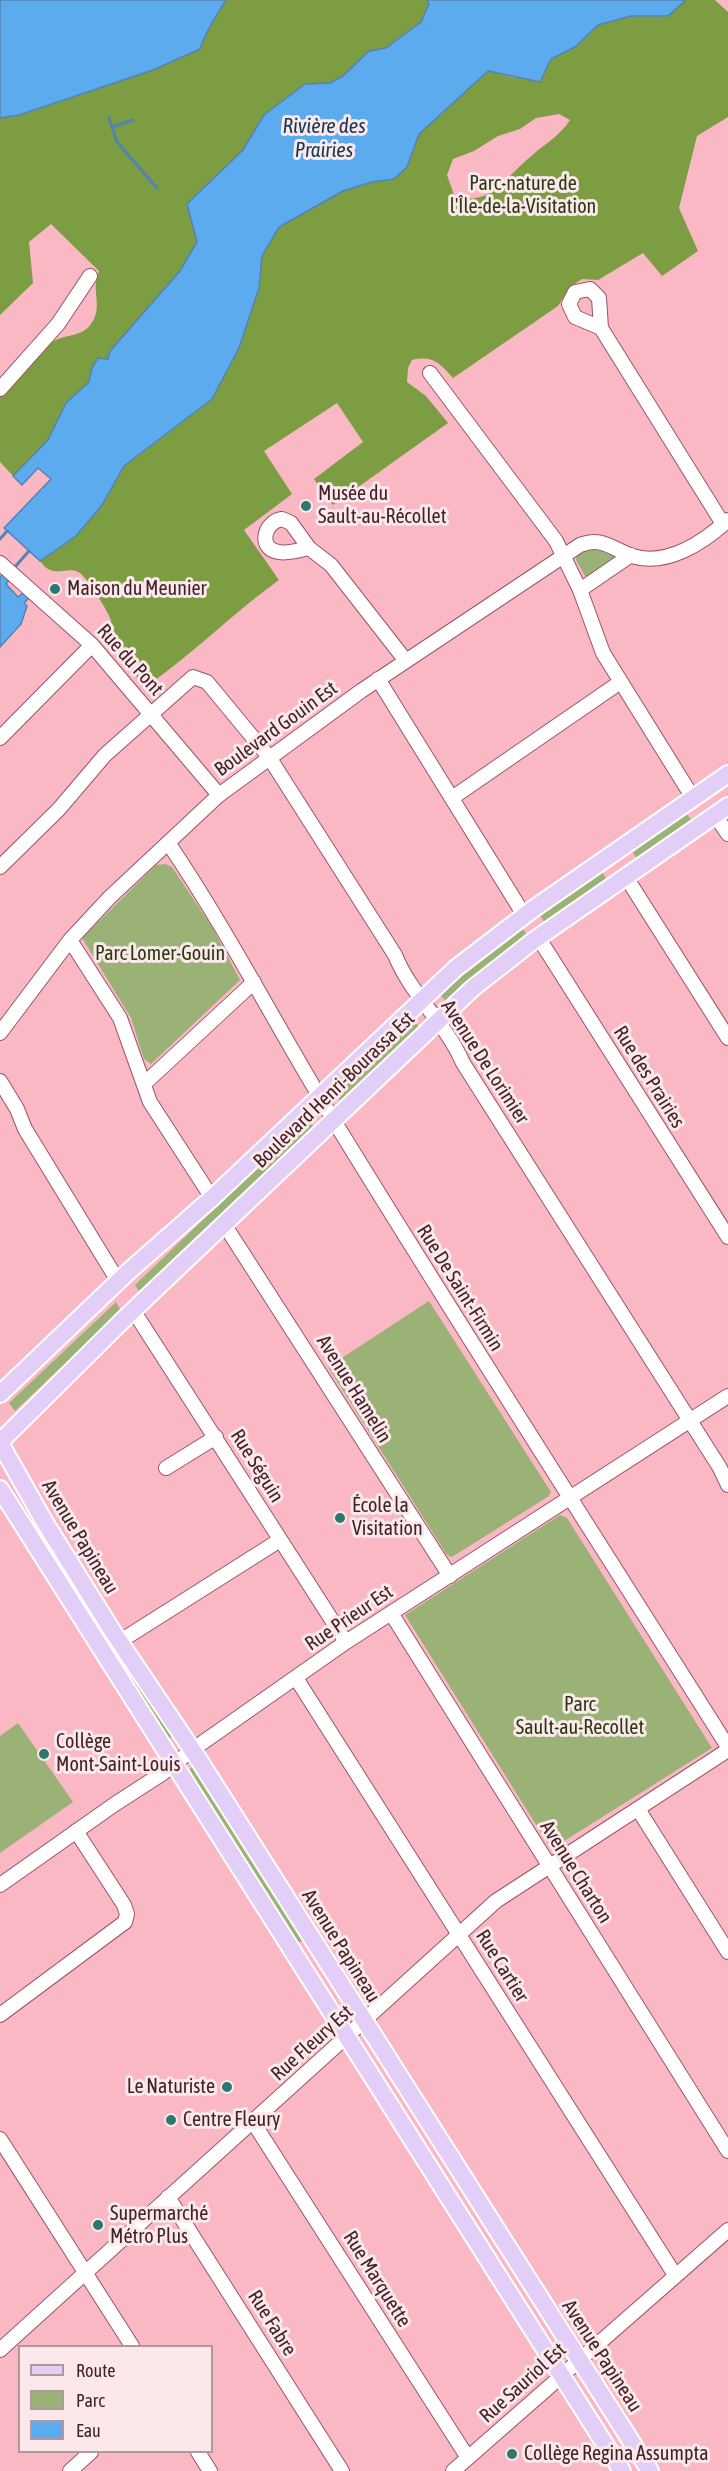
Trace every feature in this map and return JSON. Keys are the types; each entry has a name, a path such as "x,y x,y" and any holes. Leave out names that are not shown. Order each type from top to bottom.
{"main road":[{"name":"Boulevard Henri-Bourassa Est","path":"0,1394 118,1281 212,1198 463,962 525,915 728,774"},
{"name":"Boulevard Henri-Bourassa Est","path":"0,1442 133,1310 437,1020 498,967 538,937 722,810"},
{"name":"Avenue Papineau","path":"0,1442 44,1521 119,1642 192,1750 650,2471"},
{"name":"Avenue Papineau","path":"0,1489 622,2471"}],"street":[{"path":"0,389 58,324 90,276"},
{"path":"601,328 725,522"},
{"path":"430,373 564,554 580,590 599,645 619,683 693,798"},
{"name":"Boulevard Gouin Est","path":"0,1033 70,940 110,897 219,795 378,679 580,545 596,541 631,555 652,558 675,554 696,544 725,522"},
{"path":"309,548 331,565 406,661"},
{"path":"580,590 631,555"},
{"name":"Rue du Pont","path":"0,563 92,645 152,713 219,795"},
{"path":"0,738 92,645"},
{"name":"Avenue De Lorimier","path":"152,713 193,677 207,681 269,757 421,1000 437,1020 728,1485"},
{"path":"378,679 525,915"},
{"path":"452,798 619,683"},
{"path":"0,867 59,809 105,756 152,713"},
{"path":"722,810 728,834"},
{"name":"Rue De Saint-Firmin","path":"169,844 217,916 333,1119 728,1749"},
{"path":"626,877 728,1038"},
{"name":"Rue des Prairies","path":"538,937 728,1237"},
{"path":"70,940 120,1018 150,1102 212,1198"},
{"path":"144,1084 254,982"},
{"path":"0,1081 16,1107 25,1129 118,1281"},
{"name":"Avenue Hamelin","path":"224,1224 450,1576"},
{"name":"Rue Séguin","path":"133,1310 346,1642"},
{"name":"Rue Prieur Est","path":"0,1885 346,1642 728,1396"},
{"path":"166,1468 216,1437"},
{"path":"103,1652 280,1540"},
{"name":"Avenue Charton","path":"391,1613 728,2151"},
{"name":"Rue Cartier","path":"296,1678 675,2275"},
{"name":"Rue Fleury Est","path":"0,2350 496,1901 728,1749"},
{"path":"638,1809 728,1952"},
{"path":"0,2015 125,1922 127,1914 124,1905 76,1831"},
{"name":"Rue Marquette","path":"253,2122 468,2458"},
{"path":"0,2139 5,2160 85,2273 131,2345"},
{"name":"Rue Fabre","path":"168,2197 342,2471"},
{"name":"Rue Sauriol Est","path":"453,2471 728,2230"},
{"path":"70,2471 89,2453"},
{"path":"199,2453 210,2471"}],"green space":[{"path":"226,0 427,0 429,4 421,22 386,48 369,51 343,76 330,83 305,84 264,115 243,150 187,204 197,242 180,271 110,351 108,359 92,368 89,382 66,403 48,440 13,476 0,462 0,384 10,389 49,344 79,333 91,324 95,318 97,305 96,284 99,271 51,224 29,242 33,283 0,315 0,118 19,115 153,70 199,49"},
{"name":"Parc-nature de l'Île-de-la-Visitation","path":"686,0 715,0 728,12 728,117 697,136 679,208 698,251 662,276 643,253 598,280 582,279 570,287 558,306 453,378 435,362 425,359 412,360 408,368 407,382 426,396 448,423 333,505 314,479 363,442 337,403 264,451 292,494 244,530 279,580 148,685 137,677 116,652 111,639 110,617 84,577 74,570 51,570 40,561 76,536 102,505 124,466 212,399 259,288 262,257 279,227 343,191 372,182 394,179 407,167 419,134 488,71 516,78 575,47 598,25 631,16 668,16","holes":["559,114 570,120 556,136 496,189 477,198 454,195 447,175 453,159 474,151 498,136 520,129 536,118"]},
{"path":"599,545 617,555 589,577 585,576 576,560 577,552"},
{"path":"686,813 692,821 637,859 632,851"},
{"name":"Parc Lomer-Gouin","path":"165,864 172,867 212,927 240,980 151,1064 144,1059 131,1018 82,938 156,865"},
{"path":"602,872 607,880 545,923 540,915"},
{"path":"522,928 527,935 446,1001 439,994"},
{"path":"413,1019 419,1027 341,1101 335,1094"},
{"path":"308,1119 314,1127 140,1293 135,1285"},
{"path":"429,1301 551,1492 549,1496 452,1557 447,1555 328,1367"},
{"path":"116,1302 121,1311 15,1411 9,1403"},
{"name":"Parc Sault-au-Recollet","path":"560,1515 567,1518 712,1748 553,1848 550,1847 405,1615"},
{"path":"121,1662 173,1736 167,1740 119,1663"},
{"path":"18,1723 73,1802 0,1853 0,1736"},
{"path":"194,1766 304,1940 296,1944 187,1771"}],"water":[{"path":"0,0 226,0 208,30 200,49 153,70 19,115 0,118"},
{"name":"Rivière des Prairies","path":"427,0 686,0 668,16 631,16 598,25 575,47 551,59 540,82 488,71 419,134 407,167 394,179 372,182 343,191 279,227 262,256 259,288 239,348 212,399 124,466 102,505 76,536 40,561 4,528 51,479 38,468 22,485 13,476 48,440 66,403 89,382 92,368 98,358 108,359 110,351 180,271 197,242 187,204 243,150 264,115 305,84 330,83 343,76 369,51 386,48 421,22 429,4"},
{"path":"4,573 10,579 6,584 18,597 24,592 30,597 24,603 27,606 21,624 0,647 0,577"}],"waterway":[{"path":"109,118 117,142 157,188"},
{"path":"112,127 133,120"},
{"path":"0,539 7,531"},
{"path":"14,568 29,551"}],"place":[{"name":"Musée du Sault-au-Récollet","path":"306,506"},
{"name":"Maison du Meunier","path":"55,589"},
{"name":"École la Visitation","path":"340,1518"},
{"name":"Collège Mont-Saint-Louis","path":"44,1754"},
{"name":"Le Naturiste","path":"227,2087"},
{"name":"Centre Fleury","path":"171,2120"},
{"name":"Supermarché Métro Plus","path":"98,2225"},
{"name":"Collège Regina Assumpta","path":"512,2454"}]}
